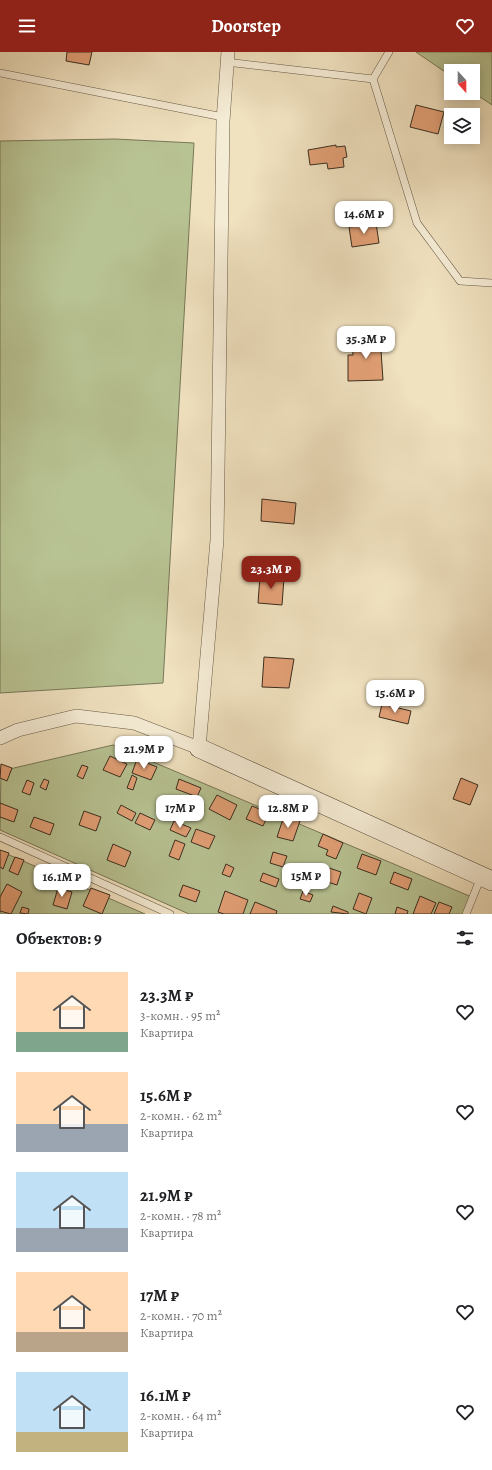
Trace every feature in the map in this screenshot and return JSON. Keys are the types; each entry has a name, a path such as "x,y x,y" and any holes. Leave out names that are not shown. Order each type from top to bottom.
{"street":[{"path":"199,748 217,540 223,117 227,57"},
{"path":"0,738 18,730 76,716 134,723 199,748 487,878"}],"lane":[{"path":"389,52 373,79 417,223 460,281 492,283"},
{"path":"227,57 373,79"},
{"path":"0,73 223,117"},
{"path":"0,837 170,914"},
{"path":"466,914 487,878"}],"green space":[{"path":"416,52 492,52 492,105 480,97 480,64 444,64 444,71"},
{"path":"115,139 194,143 163,683 0,693 0,141"},
{"path":"113,745 474,898 466,914 189,914 0,830 1,771"},
{"path":"0,851 145,914 0,914"}],"building":[{"path":"67,52 92,52 89,65 66,61"},
{"path":"416,105 444,112 438,134 410,127"},
{"path":"336,145 336,147 345,146 347,157 343,158 344,167 328,169 327,163 310,165 308,150"},
{"path":"376,223 379,243 352,247 349,227"},
{"path":"380,336 383,380 348,381 348,355 353,355 352,337"},
{"path":"262,499 296,503 294,524 261,521"},
{"path":"260,576 284,578 282,605 258,603"},
{"path":"264,657 294,659 289,688 262,687"},
{"path":"382,704 411,711 408,724 379,717"},
{"path":"110,756 127,764 120,777 103,770"},
{"path":"137,759 157,767 151,780 132,773"},
{"path":"1,764 12,768 7,781 0,778"},
{"path":"82,765 88,767 83,779 77,776"},
{"path":"132,775 137,778 133,790 127,788"},
{"path":"461,778 478,785 470,805 453,799"},
{"path":"44,779 49,781 46,790 40,787"},
{"path":"179,779 201,788 197,797 176,789"},
{"path":"27,780 34,783 30,795 22,792"},
{"path":"217,795 237,805 230,820 209,809"},
{"path":"0,803 18,810 14,822 0,817"},
{"path":"121,805 136,813 132,821 117,813"},
{"path":"252,806 269,813 263,826 246,819"},
{"path":"84,811 101,817 96,831 79,825"},
{"path":"140,813 155,820 150,830 135,823"},
{"path":"284,816 300,821 293,841 277,837"},
{"path":"34,817 54,824 50,835 30,827"},
{"path":"174,821 191,828 186,837 170,830"},
{"path":"196,829 215,836 209,849 191,842"},
{"path":"323,834 343,843 336,859 326,855 328,850 318,846"},
{"path":"175,840 185,844 179,860 169,856"},
{"path":"113,844 131,852 125,867 107,860"},
{"path":"0,850 9,853 3,869 0,867"},
{"path":"273,852 287,856 283,867 270,863"},
{"path":"362,854 381,861 376,875 357,868"},
{"path":"15,857 24,860 18,875 9,871"},
{"path":"226,864 234,868 230,877 222,874"},
{"path":"323,866 341,872 337,885 318,879"},
{"path":"394,872 412,879 408,890 390,883"},
{"path":"263,873 279,879 276,887 260,881"},
{"path":"7,884 22,892 11,914 0,911 0,897"},
{"path":"183,885 200,891 196,902 179,896"},
{"path":"58,888 72,892 67,909 53,905"},
{"path":"91,888 110,895 102,914 83,906"},
{"path":"225,891 248,900 243,914 224,914 218,912"},
{"path":"303,891 313,895 310,902 300,899"},
{"path":"359,893 372,898 366,914 353,909"},
{"path":"420,896 436,903 431,914 413,914"},
{"path":"255,902 277,911 276,914 250,914"},
{"path":"439,902 452,907 449,914 434,914"},
{"path":"333,906 348,912 348,914 331,912"},
{"path":"22,907 29,909 28,914 20,913"},
{"path":"397,907 408,911 407,914 395,914"}]}
